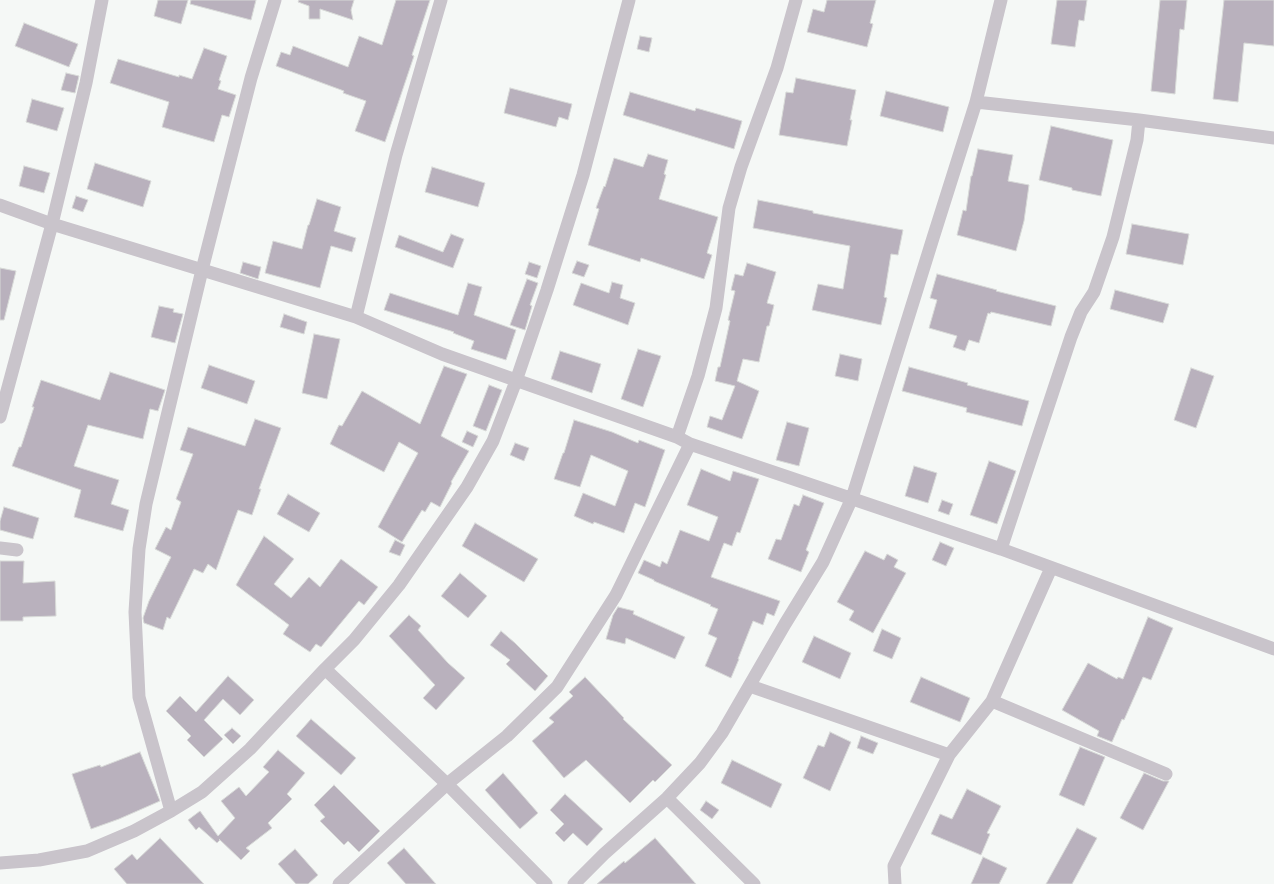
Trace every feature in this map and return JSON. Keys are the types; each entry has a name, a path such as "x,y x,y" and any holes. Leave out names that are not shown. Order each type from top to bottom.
{"street":[{"path":"0,417 52,224 86,83 102,0"},
{"path":"171,811 139,697 135,612 139,549 146,504 202,270 251,78 275,0"},
{"path":"356,317 396,155 441,0"},
{"path":"0,863 39,860 87,851 134,831 202,792 250,749 354,640 398,585 467,487 493,441 516,380 582,175 629,0"},
{"path":"677,437 698,376 716,308 729,208 741,167 777,68 796,0"},
{"path":"574,884 604,854 667,798 700,763 722,733 823,562 852,498 976,102 1001,0"},
{"path":"976,102 1139,120 1274,138"},
{"path":"1001,549 1071,337 1082,312 1094,292 1114,237 1137,140 1139,120"},
{"path":"0,205 52,224 356,317 442,354 677,437 690,444 1001,549 1274,649"},
{"path":"339,884 447,784 507,736 557,687 616,595 690,444"},
{"path":"0,548 17,550"},
{"path":"895,884 894,866 949,755 992,701 1051,568"},
{"path":"325,669 447,784 546,884"},
{"path":"750,686 949,755"},
{"path":"992,701 1166,774"},
{"path":"667,798 754,884"}],"building":[{"path":"158,0 188,0 181,24 154,16"},
{"path":"191,0 256,0 251,20 190,4"},
{"path":"299,0 354,0 351,10 353,20 320,9 320,19 309,19 309,6 298,2"},
{"path":"396,0 430,0 412,55 414,56 385,142 355,131 366,101 343,93 344,91 276,66 281,52 290,55 293,46 348,67 359,36 382,45"},
{"path":"827,0 876,0 870,23 873,24 867,47 807,32 813,9 824,12"},
{"path":"1057,0 1087,0 1084,21 1079,20 1075,47 1051,44"},
{"path":"1160,0 1187,0 1184,30 1180,29 1175,94 1151,91"},
{"path":"1224,0 1274,0 1274,46 1244,43 1238,102 1213,99"},
{"path":"24,23 78,44 69,67 15,46"},
{"path":"640,36 652,38 649,52 637,49"},
{"path":"204,48 227,56 219,80 221,81 218,89 236,95 229,117 222,115 214,142 162,127 169,102 110,83 118,59 179,77 179,75 192,79"},
{"path":"66,73 79,76 75,93 61,90"},
{"path":"796,78 856,90 847,146 779,135 786,92 793,93"},
{"path":"510,88 572,104 568,120 559,117 556,127 504,113"},
{"path":"886,91 949,107 943,132 880,116"},
{"path":"630,92 695,111 696,108 742,121 734,149 623,115"},
{"path":"32,99 64,108 57,131 26,122"},
{"path":"1051,126 1113,140 1101,196 1072,190 1072,188 1039,180"},
{"path":"978,149 1013,155 1008,181 1029,185 1024,221 1016,251 957,235 963,210 966,211 971,176"},
{"path":"648,154 668,160 664,174 666,175 659,199 718,217 707,253 712,255 704,279 641,258 640,262 588,245 599,209 596,208 604,186 605,187 614,158 643,167"},
{"path":"95,163 151,181 143,207 87,189"},
{"path":"24,166 50,173 44,193 19,186"},
{"path":"432,167 485,183 478,207 425,192"},
{"path":"76,196 88,200 83,212 72,208"},
{"path":"317,199 341,207 334,231 356,238 352,252 331,246 320,288 265,273 273,241 302,249"},
{"path":"758,200 813,211 813,213 903,230 898,255 891,254 884,297 887,298 881,325 812,310 818,284 843,289 850,246 753,228"},
{"path":"1132,224 1189,234 1183,265 1126,254"},
{"path":"451,234 464,239 453,268 395,247 399,235 443,252"},
{"path":"577,261 589,265 584,277 572,273"},
{"path":"243,262 261,267 258,279 240,273"},
{"path":"529,262 541,266 537,278 525,274"},
{"path":"747,263 776,272 767,303 774,305 769,326 767,326 759,362 743,359 737,381 759,391 742,439 707,427 710,416 722,420 735,386 715,381 718,367 720,367 730,321 728,320 735,291 731,290 735,274 743,276"},
{"path":"0,268 16,271 4,320 0,320"},
{"path":"937,274 1056,306 1051,326 991,312 990,314 988,313 979,343 969,340 965,351 953,347 957,336 929,328 937,300 930,298"},
{"path":"527,279 538,283 530,305 532,306 525,330 510,325"},
{"path":"612,282 623,285 620,298 635,303 628,325 573,305 581,283 609,293"},
{"path":"468,283 482,287 474,315 516,330 506,360 471,349 474,341 453,333 454,332 384,310 390,293 458,315"},
{"path":"1115,290 1169,304 1163,323 1110,309"},
{"path":"159,306 174,309 173,312 183,314 175,343 151,337"},
{"path":"284,314 307,322 304,334 280,327"},
{"path":"314,334 340,339 327,399 302,393"},
{"path":"638,349 661,356 643,407 621,399"},
{"path":"560,351 601,364 592,393 551,379"},
{"path":"840,354 862,359 858,381 835,376"},
{"path":"209,365 255,381 247,404 201,388"},
{"path":"444,366 467,374 441,436 469,451 451,482 452,483 440,507 431,502 425,512 422,510 402,542 378,527 418,453 399,442 384,472 330,444 339,425 342,426 362,391 420,424"},
{"path":"909,367 968,383 967,385 1029,401 1022,426 966,412 967,408 902,391"},
{"path":"1191,368 1214,376 1196,428 1174,420"},
{"path":"110,372 165,390 158,411 150,409 143,439 88,425 74,466 119,480 111,504 129,510 123,531 74,517 81,490 12,466 19,447 21,447 41,380 100,400"},
{"path":"489,385 502,390 486,431 473,426"},
{"path":"255,419 281,428 259,489 261,489 252,515 238,510 216,570 208,564 203,573 194,569 170,619 167,617 163,630 144,623 143,618 149,601 171,557 155,549 166,527 171,530 181,502 176,499 193,454 180,450 188,427 245,446"},
{"path":"574,420 612,432 638,443 639,440 665,450 645,507 635,503 624,533 594,522 593,524 574,516 583,493 615,506 628,471 591,455 580,487 554,479"},
{"path":"787,422 809,428 799,466 776,460"},
{"path":"467,431 478,436 473,447 462,442"},
{"path":"515,443 529,448 524,461 510,455"},
{"path":"989,461 1016,471 997,524 970,515"},
{"path":"914,466 937,473 928,503 905,496"},
{"path":"701,469 730,481 733,471 759,479 740,533 737,532 732,546 724,543 711,577 780,601 774,616 767,613 763,625 753,621 731,678 705,666 717,638 708,634 718,609 638,573 644,560 660,567 662,561 667,564 680,530 709,541 718,517 687,505"},
{"path":"288,494 320,513 309,532 277,514"},
{"path":"803,495 824,503 806,550 809,552 801,572 768,559 776,539 781,540 794,504 799,506"},
{"path":"942,500 953,504 949,515 938,511"},
{"path":"4,507 39,518 33,539 0,530 0,521"},
{"path":"475,523 538,559 524,582 462,546"},
{"path":"264,536 294,559 274,584 291,598 309,577 320,587 341,559 378,587 364,605 359,601 321,647 316,644 310,652 283,634 289,625 236,585"},
{"path":"395,540 405,545 400,556 389,552"},
{"path":"940,542 954,548 946,566 932,560"},
{"path":"865,551 884,560 887,554 898,560 894,567 906,573 873,633 849,620 854,611 837,602"},
{"path":"0,561 24,561 23,583 55,581 56,616 23,617 23,621 0,621"},
{"path":"460,573 487,596 468,618 441,596"},
{"path":"618,607 634,611 633,614 685,637 675,659 626,638 625,644 606,639 613,615"},
{"path":"409,615 421,626 418,630 448,663 465,678 436,710 423,698 435,685 389,636"},
{"path":"1148,617 1173,628 1151,680 1143,677 1124,720 1122,719 1112,742 1097,736 1099,731 1062,710 1088,663 1117,679 1118,677 1123,679"},
{"path":"882,629 901,638 892,659 873,651"},
{"path":"501,631 548,676 535,691 506,664 510,660 490,645"},
{"path":"814,636 851,653 840,679 802,662"},
{"path":"228,676 254,700 240,715 223,699 204,720 223,739 204,757 187,740 191,736 166,711 180,696 196,712"},
{"path":"585,677 624,718 623,719 672,765 655,782 653,780 630,803 586,760 564,778 532,741 554,722 549,718 573,696 569,692"},
{"path":"921,677 970,698 960,722 910,702"},
{"path":"311,719 356,758 341,775 296,736"},
{"path":"232,728 241,736 233,744 224,735"},
{"path":"830,732 851,742 830,791 803,778 818,745 824,747"},
{"path":"861,736 878,743 873,754 857,748"},
{"path":"1080,747 1105,757 1084,806 1059,795"},
{"path":"278,750 305,773 287,794 292,799 268,823 272,828 246,848 250,851 241,860 219,839 220,840 217,843 199,827 196,830 188,820 200,811 218,836 235,818 221,801 239,787 246,796 269,772 263,767"},
{"path":"140,752 160,801 119,819 91,829 72,774 100,765 101,767"},
{"path":"732,760 782,784 771,808 721,783"},
{"path":"503,773 538,813 520,829 485,790"},
{"path":"1144,773 1163,781 1169,781 1143,830 1120,818"},
{"path":"334,785 380,831 359,852 348,841 344,845 320,821 325,817 314,805"},
{"path":"967,789 1001,806 987,833 990,834 981,855 931,834 940,814 952,819"},
{"path":"565,794 603,829 587,846 573,833 564,842 555,833 564,824 550,810"},
{"path":"706,801 719,810 712,819 700,810"},
{"path":"1077,828 1097,838 1072,884 1046,884"},
{"path":"160,838 204,884 127,884 114,869 132,854 137,860"},
{"path":"655,838 696,884 597,884 624,861 625,863"},
{"path":"404,848 436,884 406,884 387,863"},
{"path":"295,849 318,875 308,884 296,884 278,864"},
{"path":"983,857 1007,868 999,884 971,884"}]}
